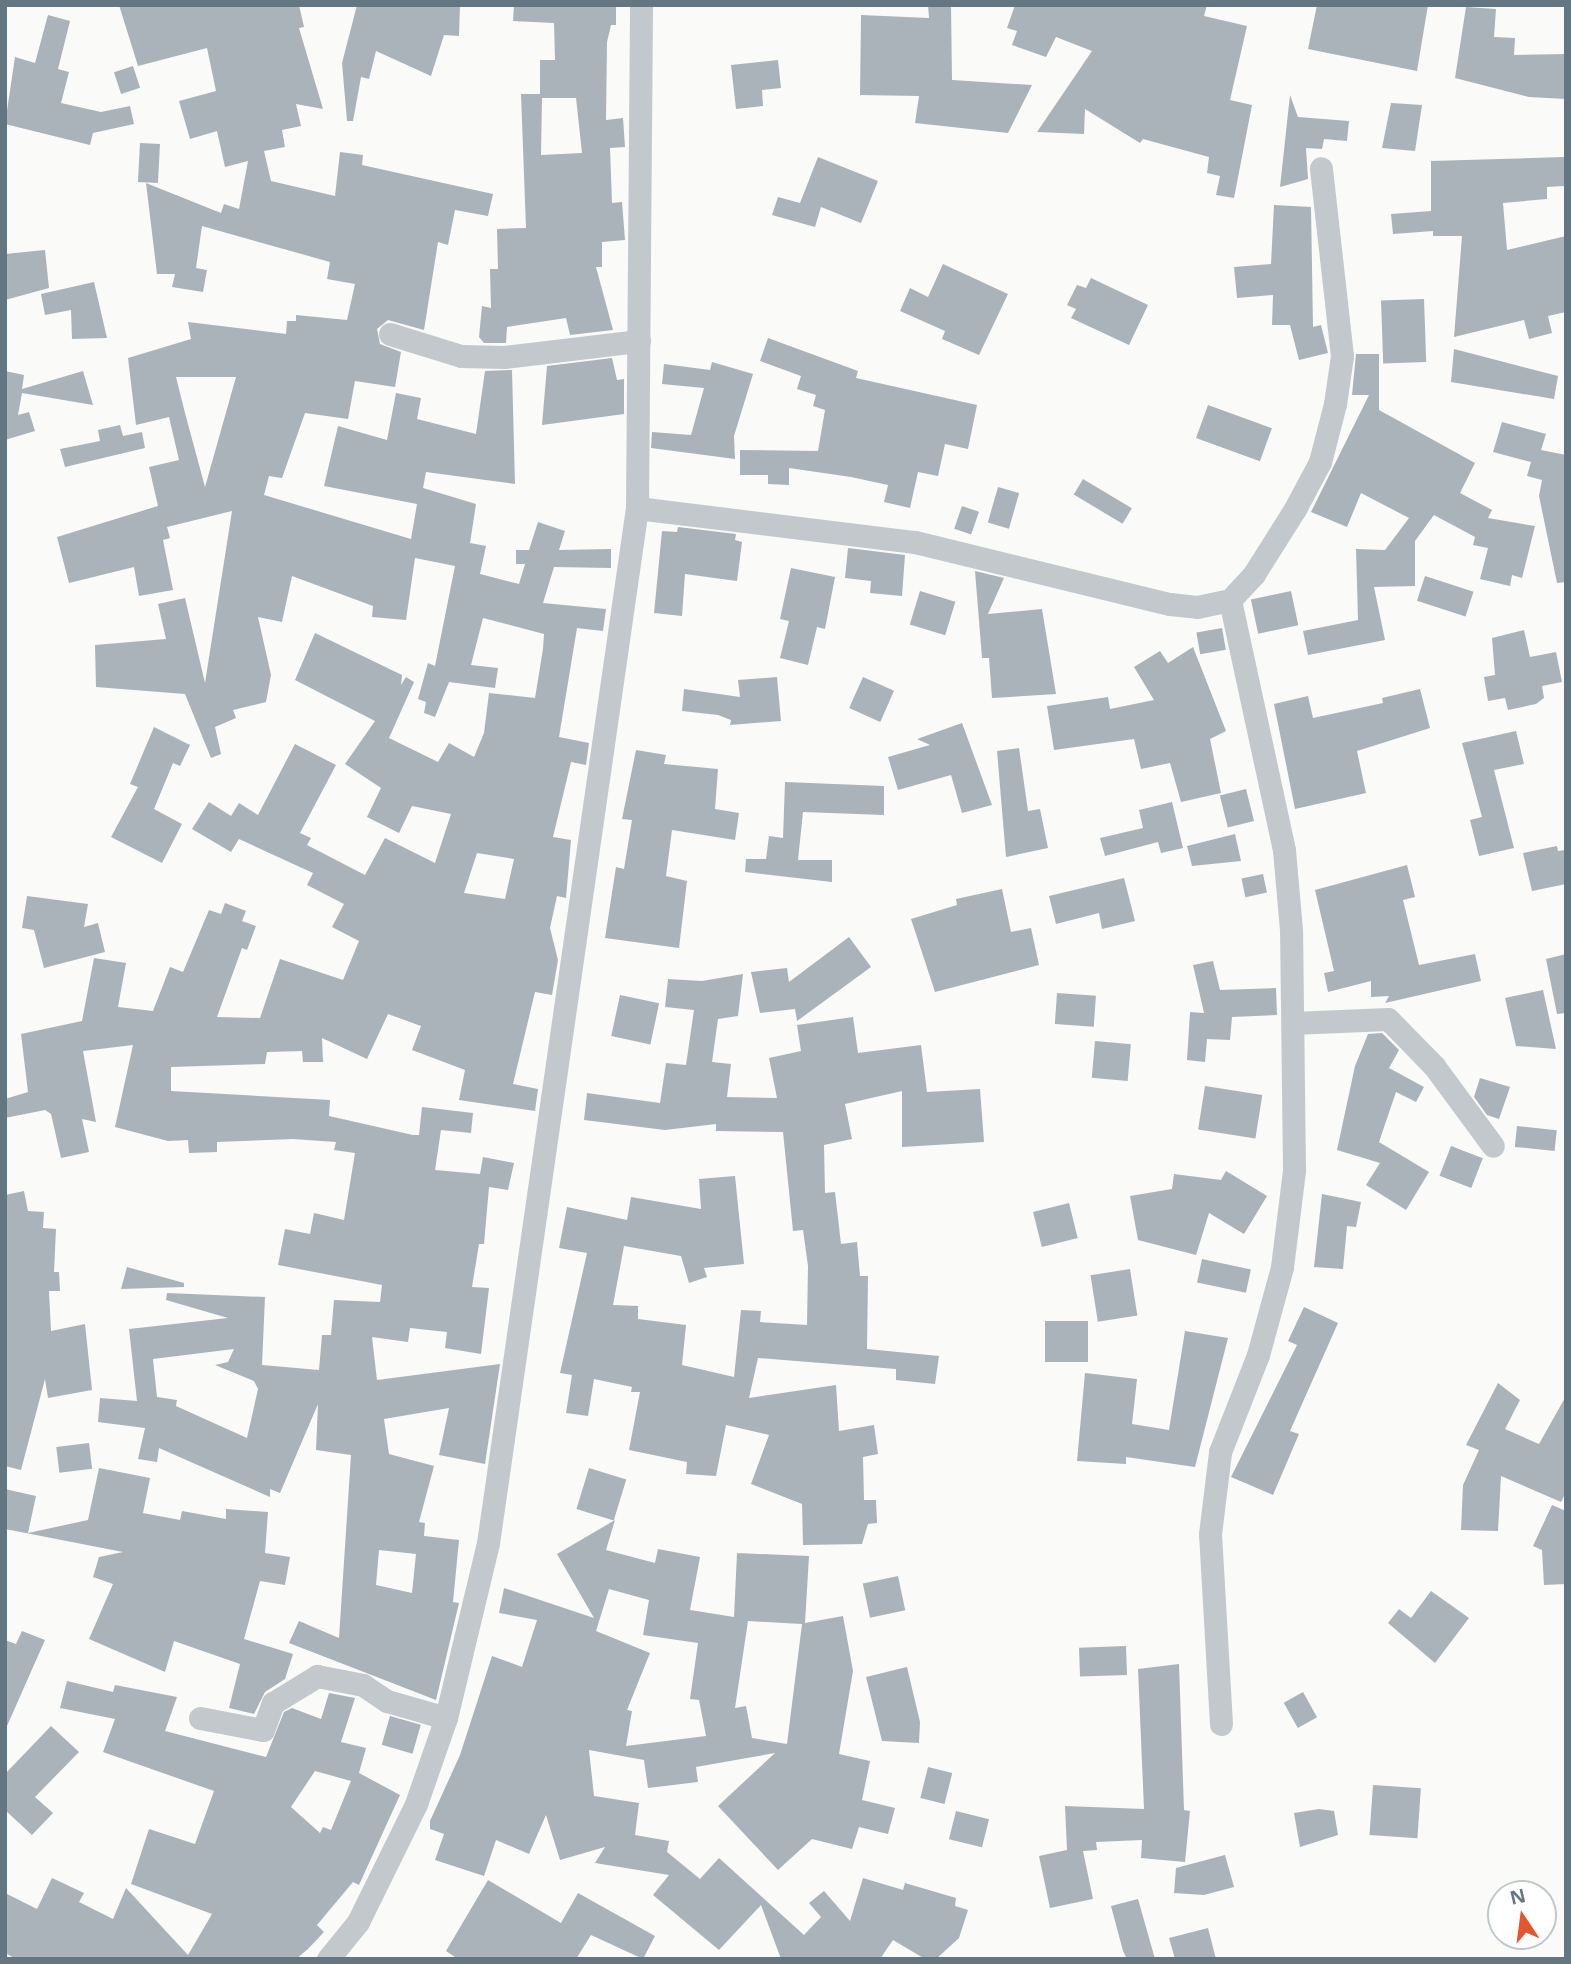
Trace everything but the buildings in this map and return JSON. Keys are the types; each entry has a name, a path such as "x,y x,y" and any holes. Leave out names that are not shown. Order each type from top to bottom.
{"street":[{"path":"328,1959 358,1922 416,1804 446,1718 488,1543 636,508 641,5"},
{"path":"636,508 915,542 1170,604 1197,607 1230,600 1254,574 1295,509 1320,461 1335,404 1342,356 1321,168"},
{"path":"390,334 461,356 504,357 639,341"},
{"path":"1221,1724 1210,1534 1220,1452 1258,1355 1282,1267 1294,1170 1293,1023 1284,850 1230,600"},
{"path":"1293,1023 1388,1019 1434,1066 1493,1146"},
{"path":"200,1718 263,1730 273,1703 317,1676 363,1685 387,1701 446,1718"}]}
